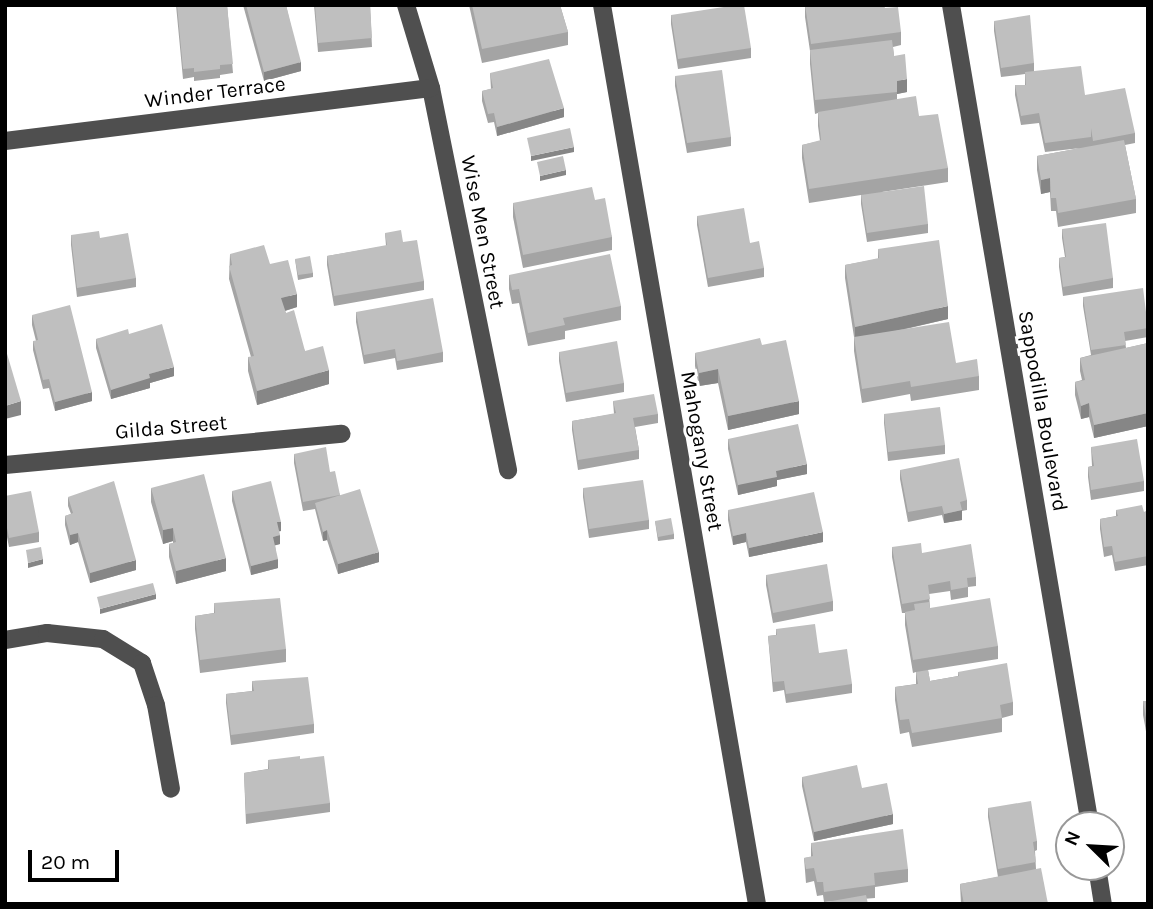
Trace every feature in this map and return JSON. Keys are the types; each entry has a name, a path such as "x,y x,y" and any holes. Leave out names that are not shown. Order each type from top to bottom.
{"street":[{"name":"Wise Men Street","path":"406,5 431,88 508,470"},
{"name":"Mahogany Street","path":"602,5 757,904"},
{"name":"Sappodilla Boulevard","path":"951,5 1088,811"},
{"name":"Winder Terrace","path":"5,141 431,88"},
{"name":"Gilda Street","path":"5,465 342,434"},
{"path":"5,640 47,634 103,639 142,663 156,705 171,789"},
{"path":"1099,881 1103,904"}],"building":[{"path":"177,5 227,5 233,64 220,65 220,69 194,72 194,68 183,69"},
{"path":"246,5 286,5 301,62 264,72"},
{"path":"315,5 370,5 372,38 318,43"},
{"path":"472,5 560,5 568,32 482,49"},
{"path":"744,5 751,48 678,59 671,15"},
{"path":"805,5 898,7 901,32 811,44"},
{"path":"1030,15 1034,63 1001,68 994,21"},
{"path":"892,40 894,56 905,54 907,79 897,81 897,92 815,100 810,50"},
{"path":"549,59 564,108 497,127 494,113 488,114 482,91 493,88 490,73"},
{"path":"1081,66 1085,95 1125,88 1135,133 1093,141 1091,128 1091,137 1045,143 1039,113 1021,116 1015,85 1026,85 1025,72"},
{"path":"722,70 731,137 687,143 675,76"},
{"path":"916,96 919,116 938,114 948,168 809,189 802,145 821,140 818,112"},
{"path":"570,128 574,147 531,156 527,138"},
{"path":"1124,140 1136,199 1058,213 1056,198 1051,198 1050,178 1041,180 1037,156"},
{"path":"563,156 566,170 540,176 537,162"},
{"path":"924,186 928,224 867,233 861,195"},
{"path":"592,187 595,200 605,198 612,237 523,255 513,203"},
{"path":"744,208 750,243 759,241 764,268 708,278 697,216"},
{"path":"1106,223 1113,278 1063,287 1059,258 1066,257 1062,229"},
{"path":"401,230 403,242 417,240 424,281 334,296 327,256 387,245 385,233"},
{"path":"99,231 100,238 128,233 136,278 77,288 71,235"},
{"path":"939,240 948,306 855,327 845,265 879,258 878,249"},
{"path":"264,245 270,264 288,260 297,294 281,298 286,313 294,310 305,351 323,346 329,370 257,391 248,357 254,356 229,266 232,265 230,254"},
{"path":"610,254 621,306 563,318 565,325 528,333 519,289 512,290 509,275"},
{"path":"310,256 313,273 298,275 295,259"},
{"path":"1143,288 1148,328 1124,332 1126,345 1091,350 1083,297"},
{"path":"433,298 443,352 397,361 395,349 364,355 356,312"},
{"path":"70,305 92,392 55,402 49,379 43,380 33,341 38,340 32,315"},
{"path":"949,322 956,363 977,359 979,376 911,387 910,381 862,389 854,337"},
{"path":"162,324 174,367 149,374 150,378 111,390 96,339 128,329 129,334"},
{"path":"760,338 762,345 786,340 799,401 728,416 718,369 699,373 695,353"},
{"path":"617,341 624,383 566,393 559,352"},
{"path":"1148,343 1148,413 1094,425 1089,403 1081,406 1075,382 1085,380 1080,358"},
{"path":"5,347 21,401 5,406"},
{"path":"654,394 658,414 633,418 639,450 578,460 572,421 616,413 613,401"},
{"path":"940,407 945,445 888,452 884,414"},
{"path":"798,424 807,464 776,471 777,477 738,485 728,439"},
{"path":"1137,439 1144,481 1091,490 1088,467 1094,466 1091,447"},
{"path":"326,447 330,472 335,471 340,495 303,502 294,454"},
{"path":"959,458 967,500 960,502 962,510 944,514 942,506 908,512 900,470"},
{"path":"204,474 226,558 176,571 169,544 176,542 173,528 163,530 151,488"},
{"path":"643,480 649,520 589,529 583,488"},
{"path":"114,481 136,560 90,573 78,533 70,535 65,516 73,513 68,497"},
{"path":"271,481 281,522 277,522 280,535 273,537 278,559 251,566 232,491"},
{"path":"360,489 379,552 338,564 327,530 323,532 315,503"},
{"path":"31,491 39,532 9,538 5,528 5,496"},
{"path":"814,492 823,532 749,548 746,533 733,536 728,510"},
{"path":"1142,505 1144,512 1148,511 1148,556 1115,562 1112,546 1104,547 1100,519 1118,516 1116,510"},
{"path":"671,518 674,534 658,537 655,521"},
{"path":"921,543 922,553 971,544 976,577 967,578 968,587 951,590 950,581 928,585 930,599 902,604 892,547"},
{"path":"41,547 43,559 28,563 26,550"},
{"path":"827,564 833,601 773,613 766,575"},
{"path":"153,583 156,594 100,609 97,597"},
{"path":"280,598 286,649 200,660 195,616 215,613 214,603"},
{"path":"990,598 998,646 913,660 905,612 915,610 914,604 929,602 930,608"},
{"path":"815,624 819,653 847,649 852,684 786,694 784,681 773,682 768,636 777,635 776,629"},
{"path":"1007,663 1013,702 1000,705 1002,718 912,733 909,719 900,720 895,687 918,684 916,672 928,670 930,681 959,676 958,672"},
{"path":"308,677 314,724 231,735 226,694 254,691 252,681"},
{"path":"1143,701 1148,701 1148,729"},
{"path":"300,756 300,759 324,756 330,803 246,814 244,773 269,769 268,760"},
{"path":"857,765 862,788 887,783 893,814 814,832 802,777"},
{"path":"1031,801 1037,841 1033,842 1036,862 998,869 988,808"},
{"path":"903,829 908,869 874,873 875,885 824,892 823,882 817,882 814,868 806,869 804,858 813,856 811,843"},
{"path":"1041,868 1048,904 964,904 960,884"},
{"path":"866,895 868,904 815,904"}]}
